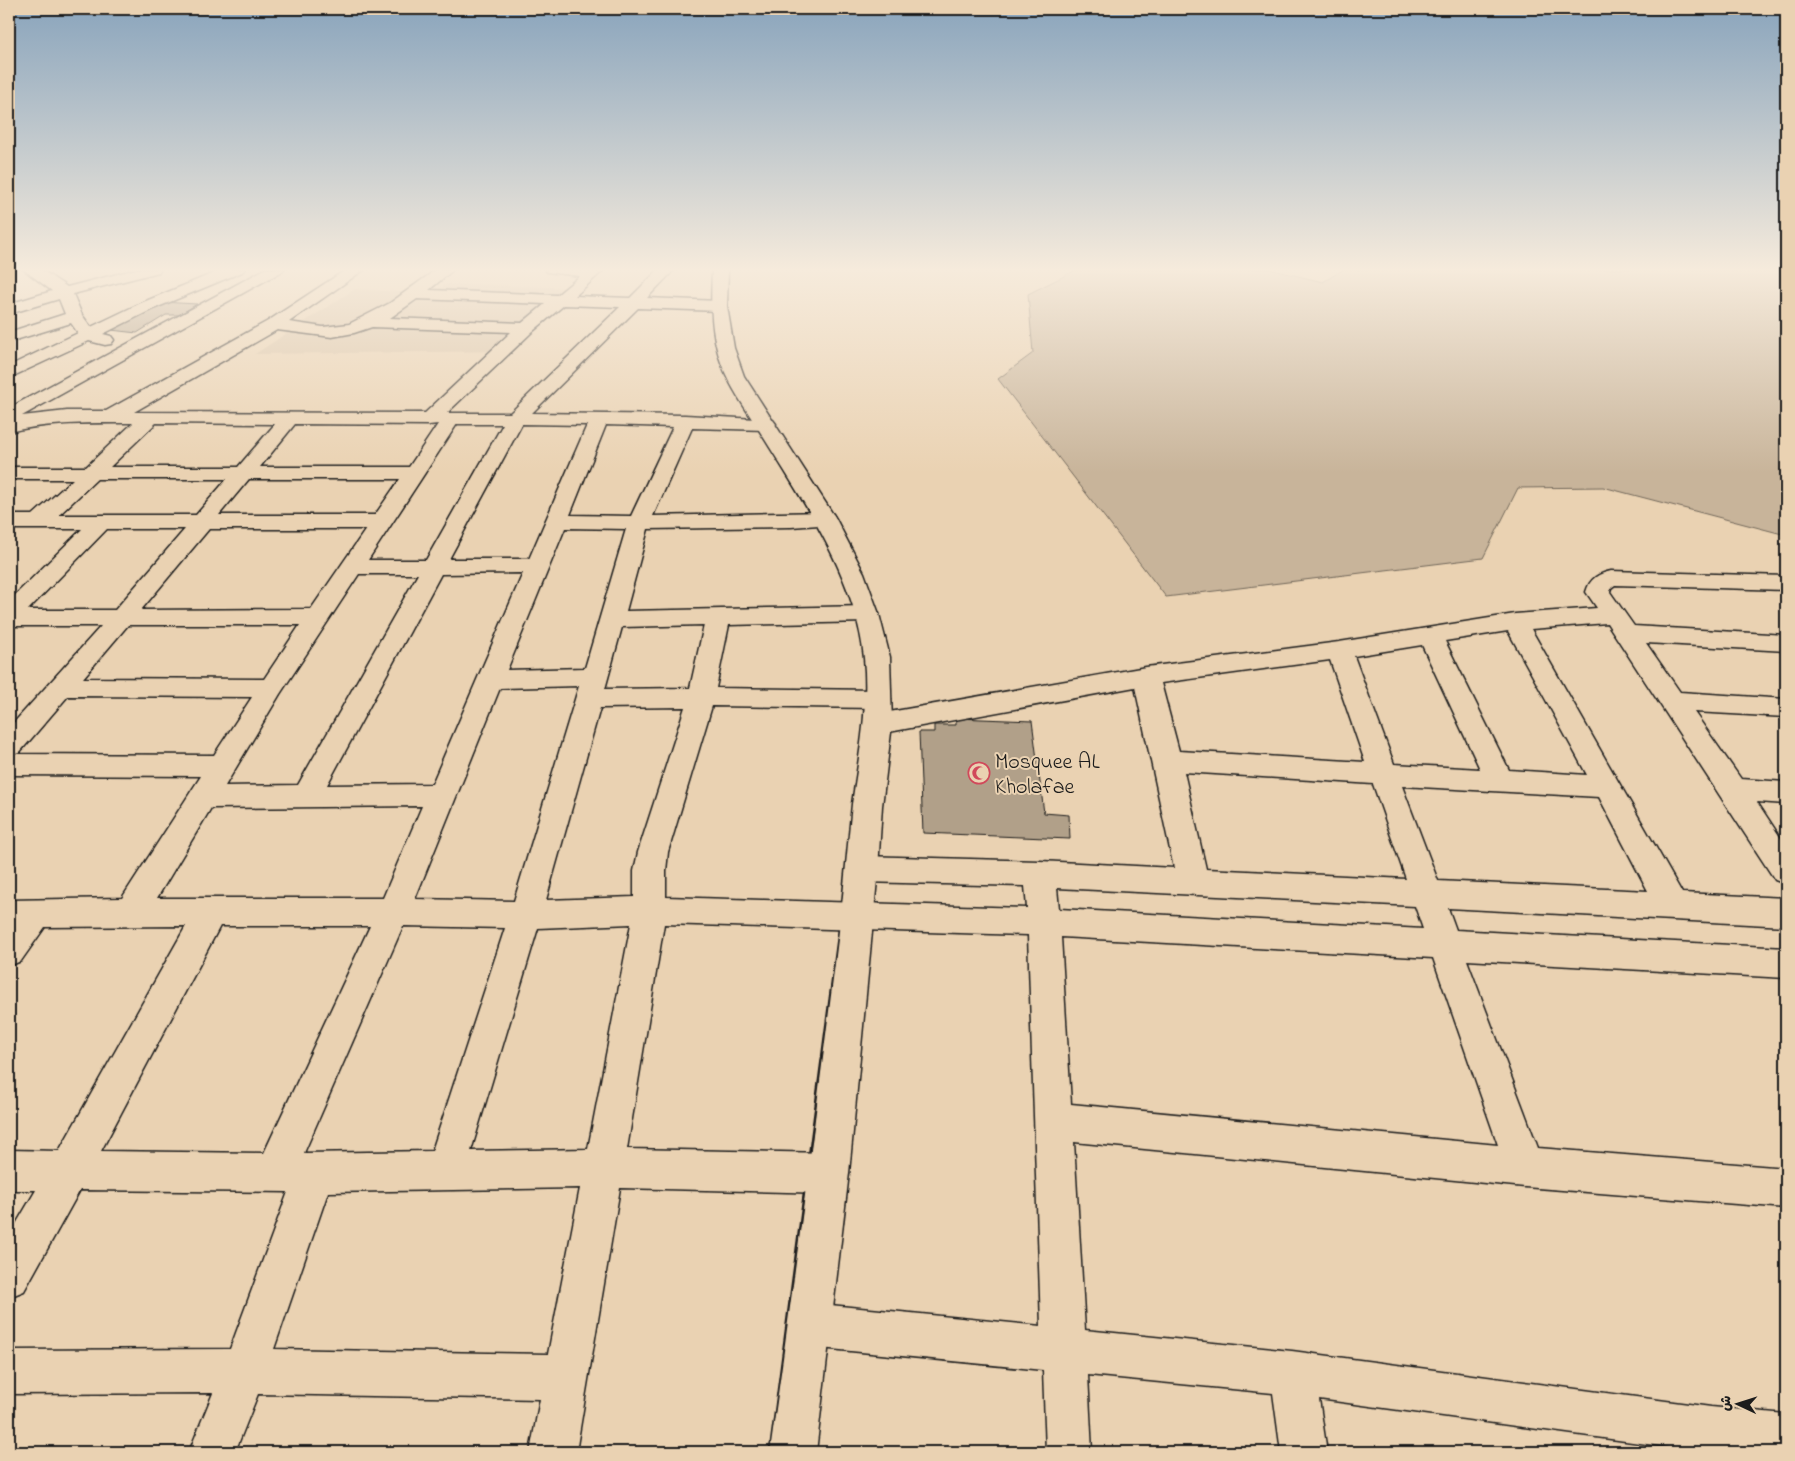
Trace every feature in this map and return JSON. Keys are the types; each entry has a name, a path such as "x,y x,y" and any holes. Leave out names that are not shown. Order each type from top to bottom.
{"street":[{"path":"9,373 84,337"},
{"path":"97,337 131,347"},
{"path":"9,416 149,337"},
{"path":"109,418 252,337"},
{"path":"131,912 272,688 351,567 416,473 440,419 517,337"},
{"path":"307,795 516,418 598,337"},
{"path":"724,337 725,348 735,376 825,519 852,573 867,614 877,657 878,712 862,869 829,1173 793,1452"},
{"path":"9,426 42,419 109,418 516,418 766,424"},
{"path":"39,522 150,418"},
{"path":"10,747 59,687 122,617 200,522 290,418"},
{"path":"212,1452 244,1371 295,1173 393,912 599,419"},
{"path":"444,1171 526,915 638,524 685,421"},
{"path":"9,473 416,473"},
{"path":"555,521 638,524 825,519"},
{"path":"11,524 39,522 382,522"},
{"path":"9,616 101,522"},
{"path":"351,567 537,566"},
{"path":"1786,583 1611,578 1600,584 1598,592 1786,871"},
{"path":"612,619 867,614"},
{"path":"9,616 319,617"},
{"path":"552,1452 650,910 650,871 653,852 701,697 718,618"},
{"path":"490,679 878,712 1339,650 1515,622 1620,624 1786,642"},
{"path":"1515,622 1608,787 1672,906"},
{"path":"1430,636 1500,780"},
{"path":"1339,650 1526,1167"},
{"path":"1146,676 1167,761 1193,882"},
{"path":"59,687 272,688"},
{"path":"1672,701 1786,708"},
{"path":"10,747 223,766"},
{"path":"1167,761 1608,787"},
{"path":"1733,790 1786,793"},
{"path":"203,797 442,795"},
{"path":"862,869 1040,874 1786,912"},
{"path":"1040,874 1044,922 1068,1452"},
{"path":"9,951 22,914 393,912 526,915 650,910 1044,922 1786,963"},
{"path":"9,1276 70,1170 210,913"},
{"path":"1052,1121 1526,1167 1786,1188"},
{"path":"9,1170 295,1173 604,1168 829,1173"},
{"path":"810,1325 1292,1374 1715,1441 1786,1437"},
{"path":"9,1372 244,1371 567,1377"},
{"path":"1292,1374 1304,1452"}],"shaded area":[{"path":"281,337 529,337 515,351 255,354"},
{"path":"1032,337 1786,337 1786,535 1603,487 1518,488 1483,558 1166,597 998,379 1033,353"}],"building":[{"name":"Mosquee AL Kholafae","path":"956,718 1032,721 1044,813 1069,815 1070,839 923,833 919,732 934,732 934,725 956,725"}],"place":[{"name":"Mosquee AL Kholafae","path":"979,773"}]}
